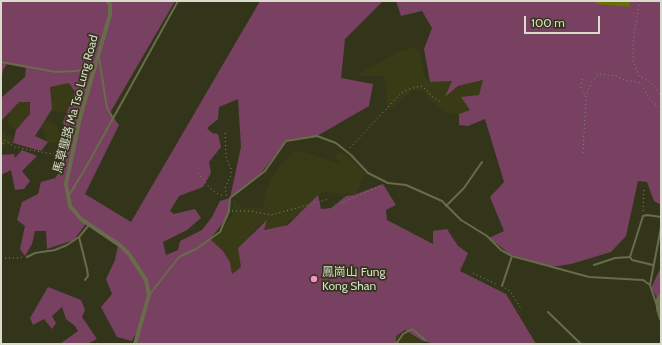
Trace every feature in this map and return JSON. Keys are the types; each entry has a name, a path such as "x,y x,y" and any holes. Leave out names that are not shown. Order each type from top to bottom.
{"street":[{"name":"馬草壟路 Ma Tso Lung Road","path":"67,198 66,184 70,158 110,15 110,5 108,1"},
{"path":"67,198 70,206 81,219 121,246 129,254 146,280 150,295 135,344"},
{"path":"661,295 658,299 658,309 661,319"}],"lane":[{"path":"67,198 86,169 178,1"},
{"path":"98,56 107,108 113,118"},
{"path":"1,62 56,72 76,71 95,66"},
{"path":"150,295 179,257 196,249 220,232 229,211 230,198 265,171 286,140 317,136 336,143 368,173 388,183 406,185 442,201 461,220 486,236 502,250 512,256 589,277 643,280 650,285"},
{"path":"446,206 464,188 482,162"},
{"path":"630,257 645,216 661,217"},
{"path":"27,257 35,253 55,250 67,245 79,237 89,225"},
{"path":"658,309 650,285 661,227"},
{"path":"79,237 88,276 84,280"},
{"path":"502,286 512,256"},
{"path":"594,265 615,258 630,257 632,260 653,265"},
{"path":"548,312 581,344"},
{"path":"396,344 403,334 412,330 425,340"}],"path":[{"path":"640,1 633,39 633,61 639,76 655,85 661,97"},
{"path":"583,153 586,96 592,81 598,74 606,74 641,83 646,89 651,101 661,108"},
{"path":"582,79 581,88 586,96"},
{"path":"346,152 400,94 409,89 421,86 428,91 431,96 441,102"},
{"path":"224,133 226,157 231,169 231,175 224,188 225,196"},
{"path":"1,138 5,142 15,147 70,158"},
{"path":"1,146 5,142"},
{"path":"198,173 210,188 218,194 230,198"},
{"path":"342,203 347,202 372,188 388,183"},
{"path":"644,189 642,210 645,216"},
{"path":"229,211 249,211 271,215 329,199"},
{"path":"1,258 27,257"},
{"path":"474,273 510,291 522,310"}],"shaded area":[{"path":"1,1 175,1 110,113 119,125 85,194 131,222 260,1 383,1 345,39 341,78 373,84 369,106 317,136 286,141 259,176 230,198 228,217 210,239 223,251 230,262 232,274 241,267 238,248 267,220 264,230 288,225 318,195 321,209 331,208 346,196 354,195 383,184 396,205 386,210 387,220 433,244 433,231 447,229 458,246 468,253 460,271 506,294 536,344 435,344 423,341 405,330 396,336 396,344 137,344 142,322 132,341 117,337 101,307 112,294 106,279 115,260 118,245 88,221 74,240 47,249 46,231 35,231 32,244 25,256 20,249 25,226 17,220 22,202 38,194 41,182 55,178 65,165 68,143 63,122 75,92 69,83 50,87 52,109 35,136 48,142 41,151 13,143 16,130 30,114 30,102 19,102 1,121 1,98 25,77 26,68 7,64 3,70 1,82","holes":["238,99 241,147 230,198 220,201 212,217 202,230 180,241 178,250 166,255 163,242 187,230 201,218 195,209 174,214 170,211 179,196 203,187 211,173 209,162 221,147 218,134 212,133 207,128 218,119 219,107"]},
{"path":"396,1 661,1 661,205 654,201 647,182 638,181 626,236 611,252 571,264 551,267 510,254 489,238 504,231 490,197 504,182 485,119 468,126 459,125 459,114 470,110 461,97 479,95 483,80 458,86 445,97 452,81 430,82 424,49 432,28 422,11 401,16"},
{"path":"414,47 421,53 424,76 430,82 453,80 446,96 461,85 484,80 479,95 470,110 461,115 445,113 429,100 423,90 414,90 387,111 386,85 383,76 355,76 399,52"},
{"path":"65,75 75,94 67,113 52,111 48,88 56,85"},
{"path":"10,102 28,102 32,113 57,125 62,139 60,144 47,142 44,130 24,121 16,130 8,124"},
{"path":"1,130 18,141 3,148 1,152"},
{"path":"22,150 37,156 22,171 30,181 24,189 15,190 11,170 1,175 1,155 14,154 15,158"},
{"path":"300,151 342,165 334,156 341,151 365,173 356,195 324,192 318,195 300,213 283,226 264,230 263,221 238,248 241,267 232,274 230,262 223,251 210,242 222,232 232,215 234,199 242,208 263,208 266,190 277,170 291,154"},
{"path":"661,267 661,295 658,299 651,288"},
{"path":"48,287 81,300 85,310 82,317 97,339 87,344 60,344 78,331 75,326 66,319 62,307 52,316 56,323 52,329 44,319 33,325 30,318"},
{"path":"405,330 419,335 425,344 396,344 396,336"}],"building":[{"path":"597,1 630,1 629,7 596,4"}],"place":[{"name":"鳳崗山 Fung Kong Shan","path":"314,279"}]}
